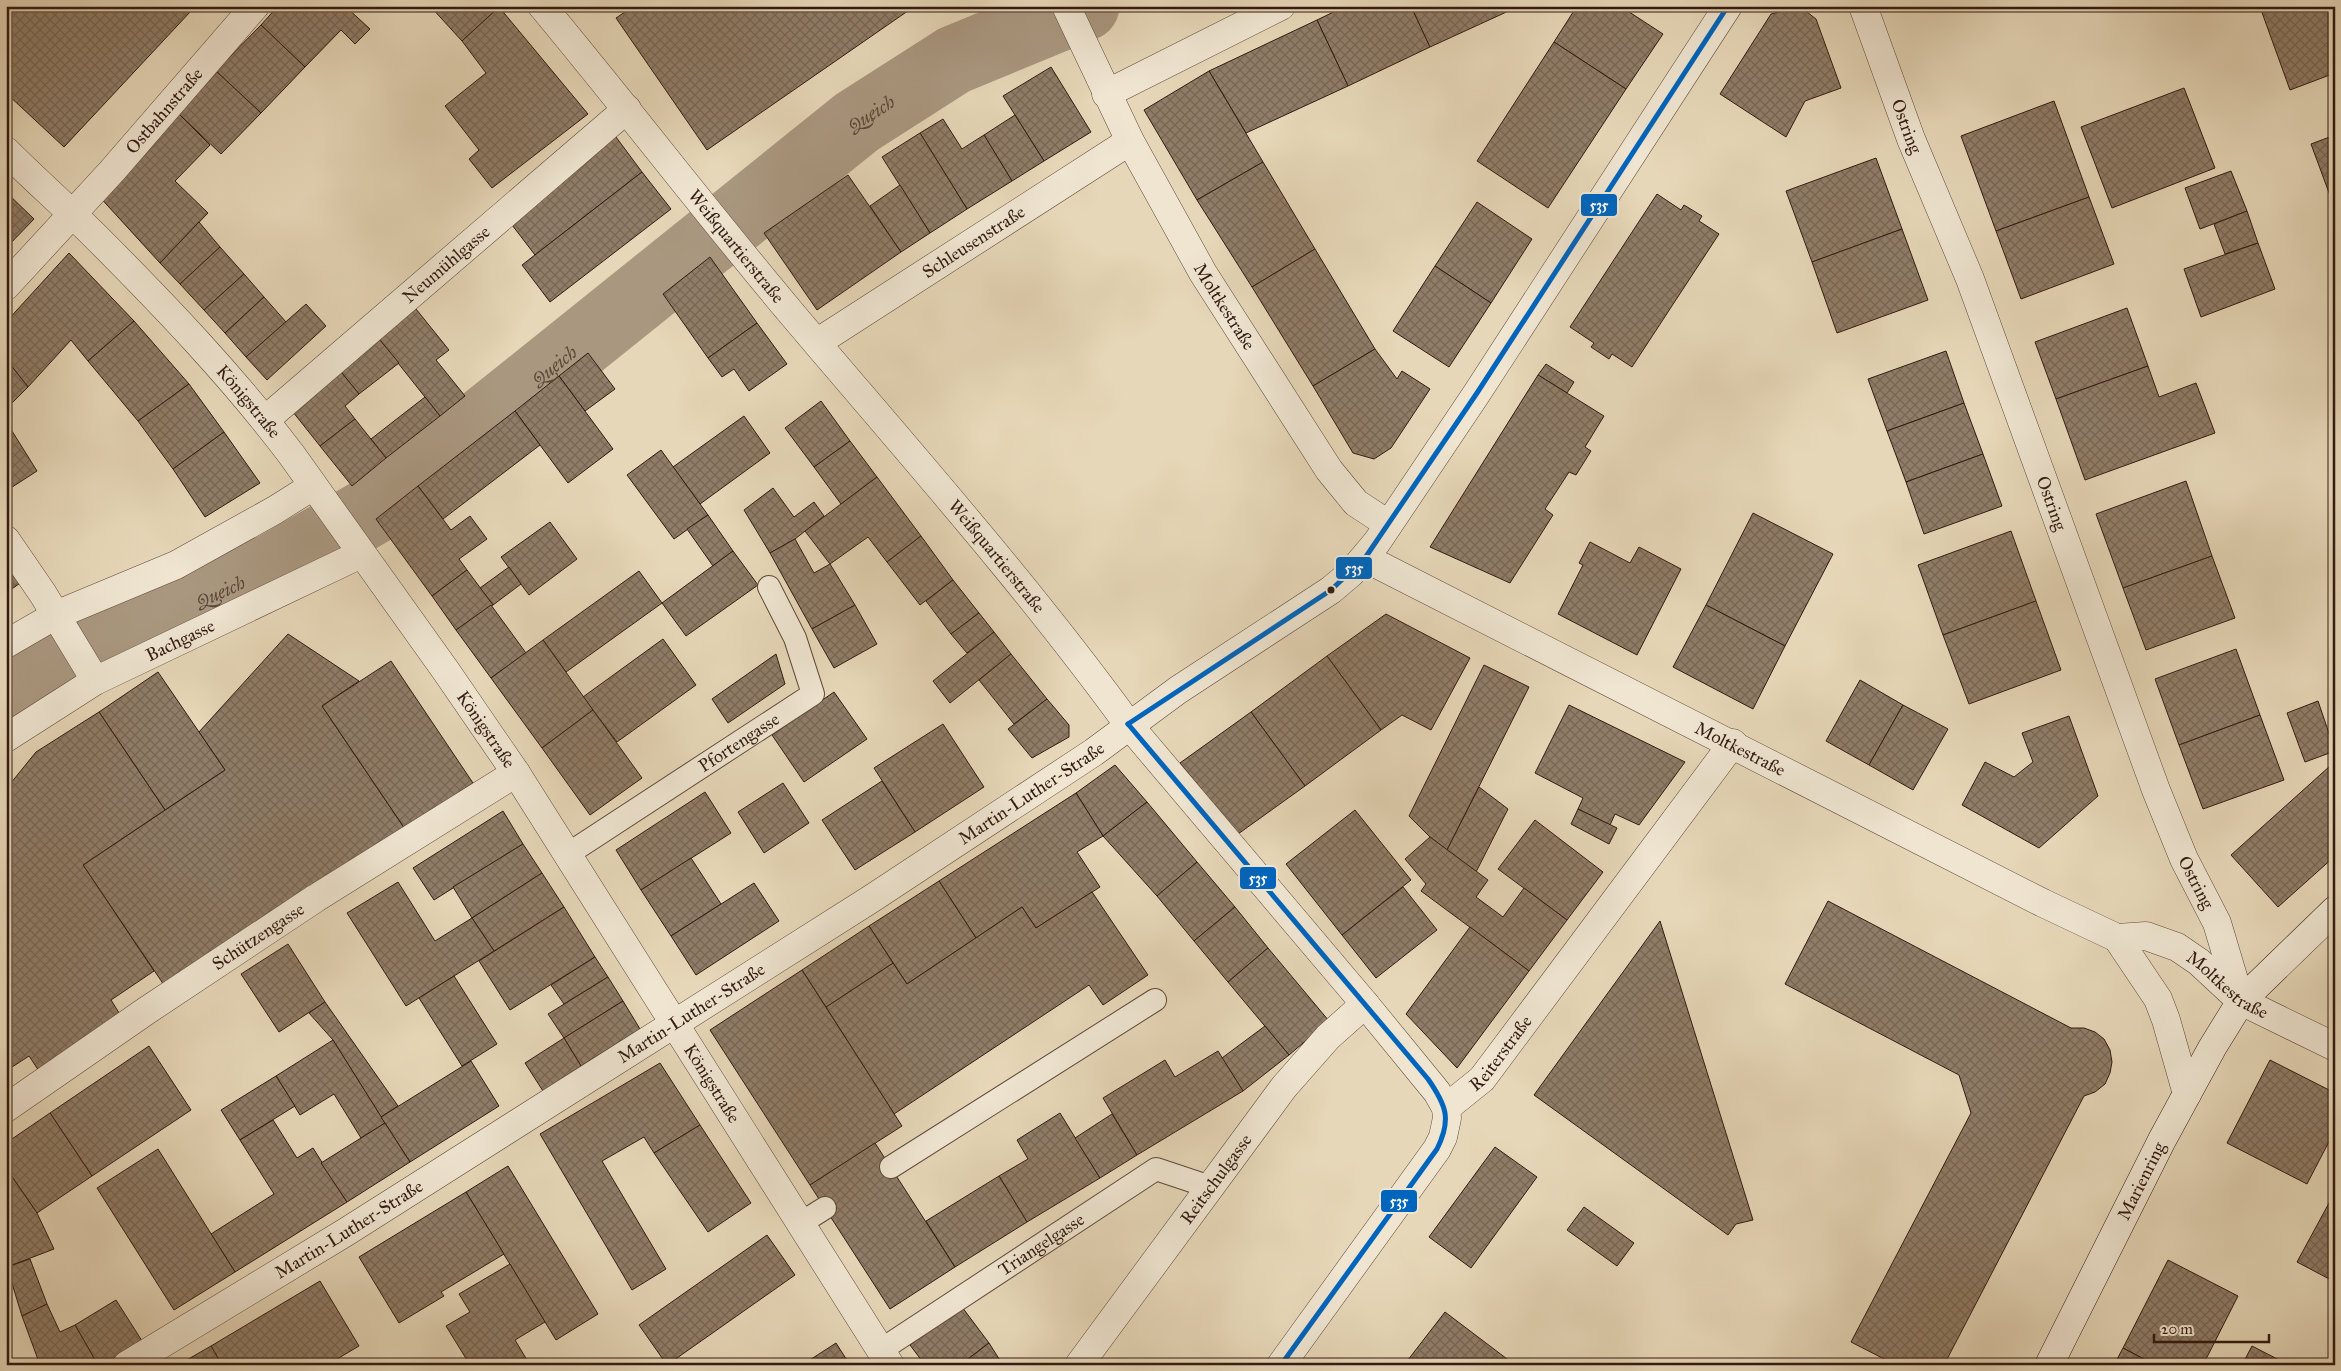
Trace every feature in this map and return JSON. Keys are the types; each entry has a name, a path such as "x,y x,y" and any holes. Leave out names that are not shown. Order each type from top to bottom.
{"street":[{"name":"Ostbahnstraße","path":"6,286 112,171 255,6"},
{"name":"Weißquartierstraße","path":"542,6 627,108 735,245 979,535 1099,684 1128,724 1428,1078 1446,1108"},
{"name":"Moltkestraße","path":"1066,6 1106,94 1130,141 1203,273 1329,470 1356,503 1388,524"},
{"path":"1106,94 1281,6"},
{"name":"Martin-Luther-Straße","path":"127,1365 355,1227 871,899 1094,752 1128,724 1330,590 1351,573 1365,558 1477,392 1728,6"},
{"name":"Ostring","path":"1863,6 1911,139 1970,279 2156,790 2184,859 2217,923 2241,1001"},
{"name":"Neumühlgasse","path":"265,420 627,108"},
{"name":"Schleusenstraße","path":"818,342 1130,141"},
{"name":"Königstraße","path":"6,152 72,215 188,334 265,420 446,670 516,773 885,1357"},
{"path":"6,644 56,615 176,565 275,510 318,493"},
{"path":"6,540 56,615 89,670"},
{"name":"Bachgasse","path":"6,738 95,681 361,554"},
{"name":"Moltkestraße","path":"1365,558 1733,743 2043,903 2117,938 2146,936 2177,947 2199,962 2241,1001 2335,1047"},
{"name":"Reiterstraße","path":"1446,1108 1482,1080 1733,743"},
{"name":"Schützengasse","path":"6,1108 146,1011 316,898 516,773"},
{"name":"Marienring","path":"2049,1365 2187,1094 2241,1001 2335,910"},
{"path":"2117,938 2158,999 2166,1020 2187,1094"},
{"name":"Reitschulgasse","path":"1079,1365 1284,1088 1328,1038 1366,1004"},
{"path":"1281,1365 1437,1149 1446,1127 1446,1108"}],"lane":[{"name":"Pfortengasse","path":"568,854 813,694 795,638 769,587"},
{"path":"891,1167 1155,1000"},
{"name":"Triangelgasse","path":"885,1357 1156,1169 1210,1187"},
{"path":"802,1223 825,1208"}],"building":[{"path":"6,6 187,6 191,11 64,147 6,93"},
{"path":"278,6 345,6 370,29 355,44 341,30 305,67 261,25"},
{"path":"430,6 498,6 499,7 462,41"},
{"path":"634,6 915,6 707,150 616,18"},
{"path":"1346,6 1411,6 1430,47 1348,86 1317,20"},
{"path":"1411,6 1512,6 1513,9 1430,47"},
{"path":"1577,6 1620,6 1663,34 1626,89 1554,42"},
{"path":"2335,6 2335,73 2290,90 2260,7"},
{"path":"499,7 588,114 492,188 469,159 479,150 445,106 486,73 462,41"},
{"path":"1795,8 1807,12 1816,19 1841,88 1805,101 1786,137 1720,94 1771,14"},
{"path":"1317,20 1348,86 1246,133 1209,71"},
{"path":"261,25 305,67 261,113 216,71"},
{"path":"1554,42 1626,89 1548,208 1477,161"},
{"path":"1051,67 1091,132 1044,161 1003,96"},
{"path":"216,71 261,113 221,154 177,112"},
{"path":"1209,71 1263,162 1197,200 1144,110"},
{"path":"2184,88 2215,168 2112,208 2081,127"},
{"path":"2054,101 2089,197 1996,231 1961,136"},
{"path":"177,112 210,145 175,181 208,213 160,263 97,194"},
{"path":"1015,115 1044,161 1012,181 984,135"},
{"path":"943,119 962,149 984,135 1012,181 967,209 920,133"},
{"path":"613,133 642,172 535,255 509,221"},
{"path":"920,133 967,209 930,233 882,157"},
{"path":"2335,135 2335,209 2311,144"},
{"path":"1876,158 1902,229 1812,262 1786,191"},
{"path":"1263,162 1315,249 1252,287 1197,200"},
{"path":"2231,171 2247,211 2200,229 2185,188"},
{"path":"642,172 671,209 550,302 522,265"},
{"path":"848,175 901,252 817,310 764,233"},
{"path":"900,185 930,233 901,252 870,206"},
{"path":"6,192 34,219 6,248"},
{"path":"1657,194 1681,210 1684,205 1702,216 1699,221 1719,234 1632,367 1612,354 1609,359 1591,347 1594,343 1570,327"},
{"path":"2089,197 2114,264 2021,299 1996,231"},
{"path":"1477,202 1532,239 1491,303 1435,266"},
{"path":"2247,211 2258,243 2225,254 2214,224"},
{"path":"199,222 220,247 180,284 160,263"},
{"path":"1902,229 1928,300 1837,333 1812,262"},
{"path":"2258,243 2275,289 2201,317 2184,269"},
{"path":"220,247 244,274 204,310 180,284"},
{"path":"1315,249 1375,349 1313,386 1252,287"},
{"path":"69,253 134,321 88,361 71,340 28,387 6,359 6,322"},
{"path":"710,257 757,323 708,358 663,294"},
{"path":"1435,266 1491,303 1449,367 1393,331"},
{"path":"244,274 264,297 225,333 204,310"},
{"path":"264,297 286,322 246,357 225,333"},
{"path":"306,304 326,326 267,380 246,357"},
{"path":"412,304 449,350 436,360 465,396 440,416 375,334"},
{"path":"2127,308 2148,366 2056,399 2035,342"},
{"path":"134,321 189,384 138,421 88,361"},
{"path":"757,323 787,364 749,391 734,369 722,377 708,358"},
{"path":"375,334 399,363 359,394 337,367"},
{"path":"1375,349 1397,379 1402,371 1430,389 1391,448 1374,459 1353,453 1313,386"},
{"path":"1946,351 1964,403 1887,431 1868,379"},
{"path":"588,353 615,389 585,411 559,376"},
{"path":"6,359 28,387 6,409"},
{"path":"1546,364 1574,382 1567,393 1538,375"},
{"path":"2148,366 2159,397 2196,383 2215,433 2085,480 2056,399"},
{"path":"337,367 359,394 345,406 355,419 320,446 289,407"},
{"path":"1538,375 1604,416 1585,447 1591,451 1576,475 1569,472 1545,509 1553,515 1510,583 1430,547"},
{"path":"559,376 613,449 568,483 515,411"},
{"path":"189,384 224,432 173,469 138,421"},
{"path":"425,397 440,416 386,458 371,439"},
{"path":"821,401 850,441 814,467 785,428"},
{"path":"1964,403 1983,454 1906,482 1887,431"},
{"path":"515,411 540,445 443,519 418,486"},
{"path":"744,416 770,453 700,504 673,467"},
{"path":"355,419 386,458 352,486 320,446"},
{"path":"6,423 12,431 6,434"},
{"path":"12,431 37,471 6,491 6,434"},
{"path":"224,432 260,483 205,517 173,469"},
{"path":"850,441 877,477 841,504 814,467"},
{"path":"661,450 708,515 674,539 627,475"},
{"path":"1983,454 2002,506 1924,534 1906,482"},
{"path":"877,477 921,536 887,562 868,537 830,564 805,531"},
{"path":"2186,481 2212,556 2123,588 2096,514"},
{"path":"418,486 451,530 470,516 487,539 459,559 467,570 432,596 376,519"},
{"path":"773,488 794,517 814,502 824,516 795,539 770,553 744,510"},
{"path":"1753,513 1833,554 1785,646 1706,605"},
{"path":"708,515 733,551 713,566 687,529"},
{"path":"550,522 577,559 529,595 501,557"},
{"path":"2011,531 2036,601 1943,635 1918,565"},
{"path":"921,536 953,580 920,605 887,562"},
{"path":"795,539 814,573 830,564 855,605 812,629 770,553"},
{"path":"1590,542 1630,563 1639,547 1681,569 1637,655 1558,614 1583,565 1579,563"},
{"path":"6,551 26,579 6,593"},
{"path":"733,551 758,585 686,636 662,603"},
{"path":"2212,556 2235,618 2146,650 2123,588"},
{"path":"509,567 521,584 493,605 480,588"},
{"path":"467,570 493,605 456,630 432,596"},
{"path":"639,571 662,603 566,672 543,640"},
{"path":"953,580 979,613 951,634 926,601"},
{"path":"2036,601 2061,670 1969,704 1943,635"},
{"path":"491,605 526,653 491,678 456,630"},
{"path":"855,605 877,644 834,668 812,629"},
{"path":"1706,605 1785,646 1753,709 1673,667"},
{"path":"979,613 994,632 967,653 951,634"},
{"path":"1386,614 1470,658 1431,730 1402,715 1381,730 1327,656"},
{"path":"994,632 1011,654 950,703 933,681"},
{"path":"288,634 359,681 322,706 405,829 166,988 83,865 225,770 199,732"},
{"path":"663,639 696,685 617,742 583,697"},
{"path":"543,640 593,710 542,748 491,678"},
{"path":"2236,649 2260,715 2179,745 2155,679"},
{"path":"776,654 785,684 728,723 712,699"},
{"path":"1011,654 1047,699 1014,724 979,680"},
{"path":"1327,656 1381,730 1305,786 1251,712"},
{"path":"391,661 473,783 405,829 322,706"},
{"path":"1484,665 1529,687 1447,850 1430,837 1409,816"},
{"path":"158,672 225,770 165,810 99,712"},
{"path":"1860,680 1903,705 1869,765 1826,741"},
{"path":"834,692 867,739 804,782 772,735"},
{"path":"1047,699 1069,725 1069,737 1032,758 1008,729"},
{"path":"2318,701 2335,751 2305,762 2287,713"},
{"path":"1569,705 1685,762 1639,825 1615,814 1610,825 1578,809 1583,798 1535,773"},
{"path":"1903,705 1948,729 1913,790 1869,765"},
{"path":"593,710 642,778 590,815 542,748"},
{"path":"99,712 165,810 83,865 154,971 111,1000 121,1016 39,1071 29,1056 6,1071 6,789 36,752"},
{"path":"1251,712 1305,786 1238,834 1180,763"},
{"path":"2260,715 2284,780 2203,809 2179,745"},
{"path":"2069,716 2098,796 2039,848 1962,805 1985,762 2014,777 2033,762 2022,733"},
{"path":"943,724 984,787 915,832 874,768"},
{"path":"1115,765 1147,802 1103,836 1076,793"},
{"path":"2330,766 2335,771 2335,856 2278,907 2231,855"},
{"path":"882,781 915,832 855,870 822,820"},
{"path":"783,783 809,823 764,853 738,812"},
{"path":"1479,787 1508,809 1476,872 1447,850"},
{"path":"705,792 731,833 641,890 616,850"},
{"path":"1076,793 1103,836 1077,852 1100,887 1036,928 1022,907 976,938 939,881"},
{"path":"1147,802 1197,862 1157,896 1103,836"},
{"path":"1578,809 1617,828 1609,844 1571,824"},
{"path":"1355,810 1411,880 1342,935 1286,864"},
{"path":"503,811 523,844 434,900 413,868"},
{"path":"1535,820 1603,872 1567,920 1498,869"},
{"path":"1430,837 1488,880 1476,897 1503,917 1524,888 1567,920 1529,971 1421,891 1426,884 1405,859"},
{"path":"523,844 542,873 472,918 453,887"},
{"path":"691,858 721,904 671,936 641,890"},
{"path":"1197,862 1235,907 1194,941 1157,896"},
{"path":"542,873 564,907 494,951 472,918"},
{"path":"939,881 976,938 907,984 869,926"},
{"path":"398,882 435,941 472,918 494,951 406,1006 347,913"},
{"path":"754,883 779,921 696,975 671,936"},
{"path":"1403,887 1437,930 1376,978 1342,935"},
{"path":"1092,892 1148,975 1103,1005 1089,985 894,1114 826,1007 893,963 907,984 1022,907 1036,928"},
{"path":"1828,901 2071,1028 2084,1028 2095,1032 2104,1039 2110,1050 2112,1062 2105,1084 2095,1092 2084,1096 1944,1365 1896,1365 1851,1342 1971,1113 1959,1075 1785,984"},
{"path":"564,907 595,957 510,1010 479,961"},
{"path":"1235,907 1268,948 1228,982 1194,941"},
{"path":"1660,921 1753,1220 1736,1224 1728,1235 1534,1095"},
{"path":"869,926 893,963 826,1007 802,970"},
{"path":"1470,927 1529,971 1457,1068 1406,1014"},
{"path":"288,944 325,1002 279,1032 241,974"},
{"path":"1268,948 1329,1021 1289,1055 1228,982"},
{"path":"595,957 608,977 564,1004 551,985"},
{"path":"802,970 902,1126 810,1185 710,1030"},
{"path":"454,976 497,1044 462,1066 419,998"},
{"path":"608,977 623,1001 564,1038 548,1014"},
{"path":"623,1001 640,1029 581,1066 564,1038"},
{"path":"325,1002 398,1106 381,1117 333,1040 309,1013"},
{"path":"1265,1026 1289,1055 1243,1091 1222,1058"},
{"path":"564,1038 581,1066 543,1091 525,1063"},
{"path":"333,1040 385,1123 361,1138 334,1094 300,1115 276,1076"},
{"path":"149,1046 191,1110 92,1176 50,1113"},
{"path":"1218,1051 1243,1091 1137,1155 1103,1098 1165,1060 1175,1077"},
{"path":"2270,1060 2335,1093 2335,1130 2307,1184 2227,1143"},
{"path":"471,1061 499,1106 410,1162 381,1117"},
{"path":"660,1063 700,1125 654,1153 644,1137 602,1161 666,1269 632,1290 540,1134"},
{"path":"276,1076 295,1106 240,1140 221,1110"},
{"path":"50,1113 92,1176 37,1213 6,1168 6,1143"},
{"path":"1060,1113 1100,1178 1027,1222 999,1176 1028,1159 1017,1140"},
{"path":"1112,1114 1137,1155 1100,1178 1075,1138"},
{"path":"273,1120 297,1158 313,1148 347,1202 235,1272 211,1234 274,1194 240,1140"},
{"path":"385,1123 410,1162 347,1202 321,1163"},
{"path":"700,1125 751,1203 708,1232 654,1153"},
{"path":"875,1143 955,1267 890,1309 810,1185"},
{"path":"1495,1147 1537,1177 1471,1268 1429,1237"},
{"path":"158,1149 235,1272 174,1310 97,1188"},
{"path":"508,1166 598,1314 556,1340 466,1192"},
{"path":"6,1168 37,1213 54,1249 7,1267"},
{"path":"999,1176 1027,1222 955,1267 926,1221"},
{"path":"466,1192 504,1254 441,1292 444,1296 399,1323 359,1257"},
{"path":"2335,1192 2335,1282 2297,1262"},
{"path":"1584,1207 1634,1243 1617,1266 1567,1230"},
{"path":"767,1235 795,1275 667,1365 639,1325"},
{"path":"30,1259 47,1304 22,1316 7,1267"},
{"path":"2168,1260 2238,1296 2203,1365 2155,1365 2123,1348"},
{"path":"510,1264 545,1322 515,1340 530,1365 470,1365 446,1326 470,1312 459,1294"},
{"path":"320,1281 359,1346 327,1365 222,1365 211,1346"},
{"path":"116,1300 144,1344 110,1365 98,1365 75,1325"},
{"path":"47,1304 60,1332 75,1325 98,1365 40,1365 22,1316"},
{"path":"962,1307 989,1343 960,1365 925,1365 910,1345"},
{"path":"1445,1312 1515,1365 1404,1365"},
{"path":"836,1343 850,1365 802,1365"},
{"path":"989,1343 1003,1365 960,1365"},
{"path":"211,1346 222,1365 178,1365"},
{"path":"2252,1346 2289,1365 2242,1365"},
{"path":"2123,1348 2155,1365 2114,1365"}],"waterway":[{"name":"Queich","path":"6,699 54,668 276,566 375,509 857,122 954,60 1085,6"}],"transit line":[{"name":"535","path":"1128,724 1331,590 1365,558 1477,393 1728,6"},
{"name":"535","path":"1128,724 1428,1079 1439,1097 1445,1112 1444,1129 1437,1149 1281,1365"}]}
